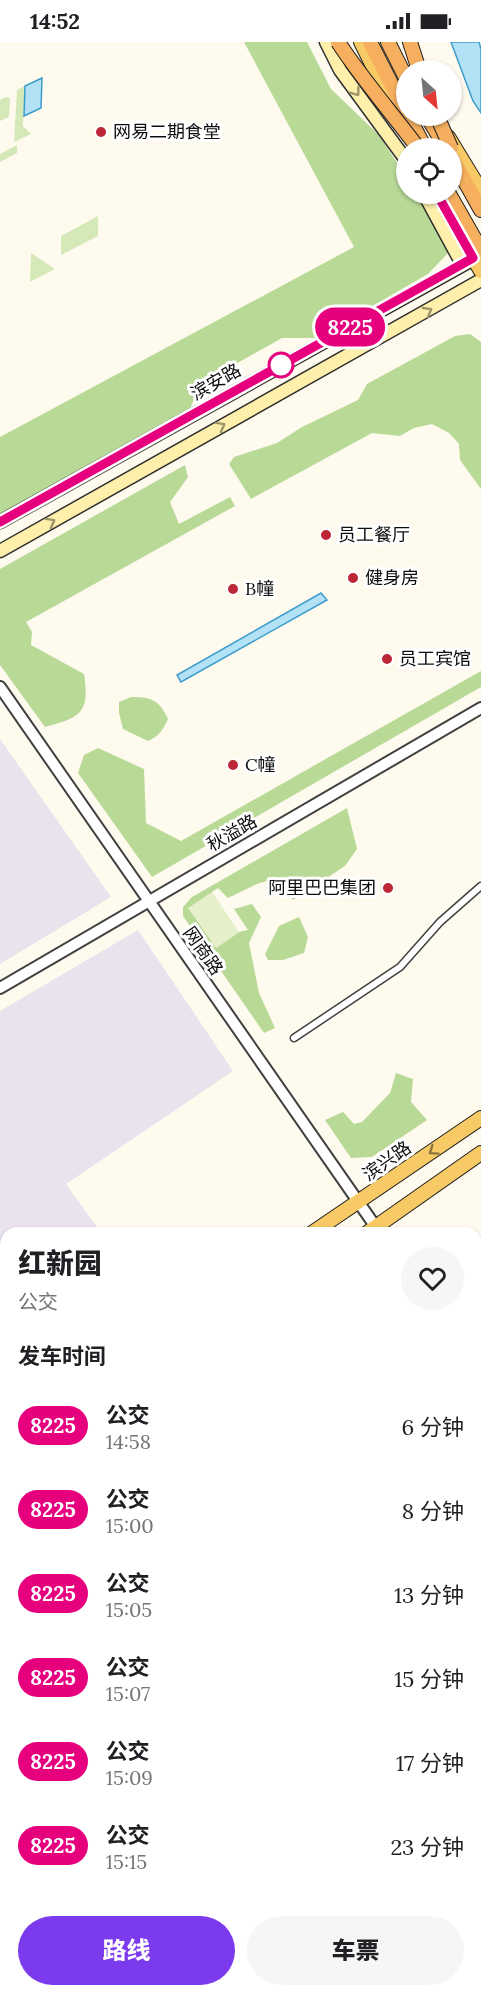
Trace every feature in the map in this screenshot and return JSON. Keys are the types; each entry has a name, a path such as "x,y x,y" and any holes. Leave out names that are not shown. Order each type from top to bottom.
{"highway":[{"path":"338,42 409,138"},
{"path":"363,42 396,96"},
{"path":"388,42 397,60"},
{"path":"410,42 416,60"},
{"path":"462,176 464,181"},
{"path":"462,177 481,210"},
{"path":"453,204 474,257"}],"main road":[{"path":"326,42 340,70 396,146"},
{"path":"363,42 379,80 411,138"},
{"path":"395,42 405,60"},
{"path":"379,80 396,146"},
{"path":"442,126 481,191"},
{"path":"432,204 474,257"},
{"path":"443,204 481,271"},
{"name":"滨安路","path":"0,522 474,257"},
{"path":"0,551 481,280"},
{"name":"滨兴路","path":"321,1227 481,1118"},
{"path":"379,1227 481,1153"}],"street":[{"name":"网商路","path":"0,687 358,1203 372,1227"},
{"name":"秋溢路","path":"0,988 481,708"},
{"path":"294,1038 399,967 440,922 481,886"}],"shaded area":[{"path":"0,739 111,897 0,964"},
{"path":"138,930 233,1071 66,1184 97,1227 0,1227 0,1011"}],"green space":[{"path":"244,42 307,42 331,89 379,135 396,161 396,204 423,204 452,249 428,274 317,338 282,338 200,384 190,409 0,515 0,437 354,247"},
{"path":"25,86 23,126 31,134 14,142 17,90"},
{"path":"10,98 9,117 0,121 0,100"},
{"path":"17,145 17,153 0,162 0,154"},
{"path":"98,216 98,236 61,255 61,236"},
{"path":"31,253 55,269 30,282"},
{"path":"470,334 481,342 481,489 460,460 459,444 449,433 432,424 414,428 400,436 372,433 251,499 229,464 234,457 277,443 302,427 358,400 367,384 455,336"},
{"path":"185,465 188,477 170,502 179,524 230,497 235,506 26,622 32,632 31,645 84,674 86,697 80,711 67,720 45,727 0,665 0,569"},
{"path":"481,671 481,687 152,877 78,773 84,755 98,748 144,769 146,823 181,841"},
{"path":"131,697 154,701 168,719 160,732 148,741 123,729 119,702"},
{"path":"347,808 357,849 345,866 293,900 276,878 228,898 218,888 212,892 216,948 239,932 248,930 234,909 252,904 261,917 249,943 259,993 275,1028 264,1033 183,916 183,907 192,897"},
{"path":"212,892 239,932 216,948 188,908"},
{"path":"299,917 308,937 304,953 283,960 268,960 265,954 279,926"},
{"path":"396,1073 413,1079 411,1102 427,1120 372,1157 351,1158 325,1120 343,1112 354,1124 362,1122 390,1093"}],"water":[{"path":"451,42 479,42 481,49 481,113 473,101 462,72 462,60 458,60"},
{"path":"42,78 41,108 24,116 25,86"},
{"path":"321,593 327,600 181,682 177,675"}],"bus line":[{"name":"8225","path":"0,522 473,258 443,204"}],"place":[{"name":"网易二期食堂","path":"101,132"},
{"name":"员工餐厅","path":"326,535"},
{"name":"健身房","path":"353,578"},
{"name":"B幢","path":"233,589"},
{"name":"员工宾馆","path":"387,659"},
{"name":"C幢","path":"233,765"},
{"name":"阿里巴巴集团","path":"388,888"}]}
